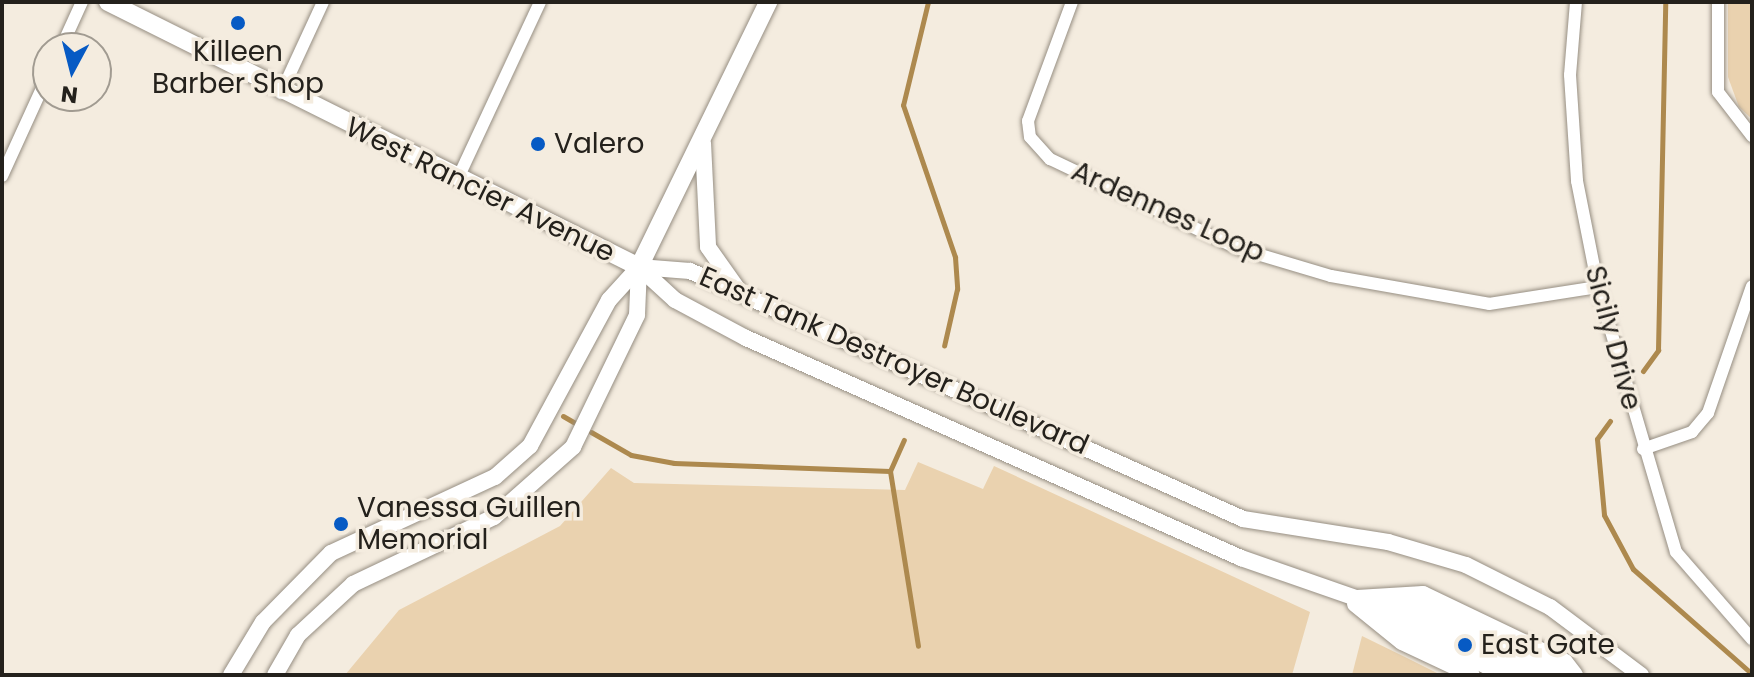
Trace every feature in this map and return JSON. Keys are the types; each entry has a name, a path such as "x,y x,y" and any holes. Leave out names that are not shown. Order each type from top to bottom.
{"main road":[{"name":"West Rancier Avenue","path":"108,2 281,93 639,267"},
{"path":"639,267 703,143 768,2"}],"street":[{"path":"68,32 82,2"},
{"path":"281,93 323,2"},
{"path":"458,178 540,2"},
{"name":"Ardennes Loop","path":"1072,2 1028,121 1030,137 1050,159 1237,248 1331,276 1489,304 1598,287"},
{"name":"Sicily Drive","path":"1576,2 1570,75 1577,181 1598,287 1643,449 1676,552 1752,639"},
{"path":"1718,2 1718,92 1752,136"},
{"path":"2,176 32,110"},
{"path":"703,143 708,247 740,292"},
{"path":"231,675 263,622 331,553 495,477 530,446 609,300 639,267"},
{"path":"275,675 298,635 353,584 494,517 573,447 637,315 639,267"},
{"name":"East Tank Destroyer Boulevard","path":"639,267 690,271 1243,519 1388,542 1466,565 1550,607 1641,675"},
{"name":"East Tank Destroyer Boulevard","path":"639,267 675,300 746,338 1348,598"},
{"path":"1643,449 1692,432 1708,413 1752,286"},
{"path":"1348,598 1423,594 1565,662 1575,675"},
{"path":"1348,598 1402,642 1472,675"},
{"path":"1348,598 1505,675"},
{"path":"1348,598 1413,618 1532,675"},
{"path":"1348,598 1418,606 1561,675"}],"shaded area":[{"path":"1752,2 1752,119 1739,107 1728,77 1728,4"},
{"path":"918,462 983,489 994,466 1310,612 1292,675 345,675 399,610 560,526 611,468 634,483 905,490"},
{"path":"1362,636 1405,657 1441,675 1352,675"}],"waterway":[{"path":"928,2 903,105 955,257 957,289 944,346"},
{"path":"1643,371 1658,350 1665,2"},
{"path":"563,416 575,423"},
{"path":"1610,421 1597,439 1604,515 1633,569 1752,674"},
{"path":"591,432 631,455 674,463 890,471 904,440"},
{"path":"890,471 918,646"}],"place":[{"name":"Killeen Barber Shop","path":"238,23"},
{"name":"Valero","path":"538,144"},
{"name":"Vanessa Guillen Memorial","path":"341,524"},
{"name":"East Gate","path":"1465,645"}]}
